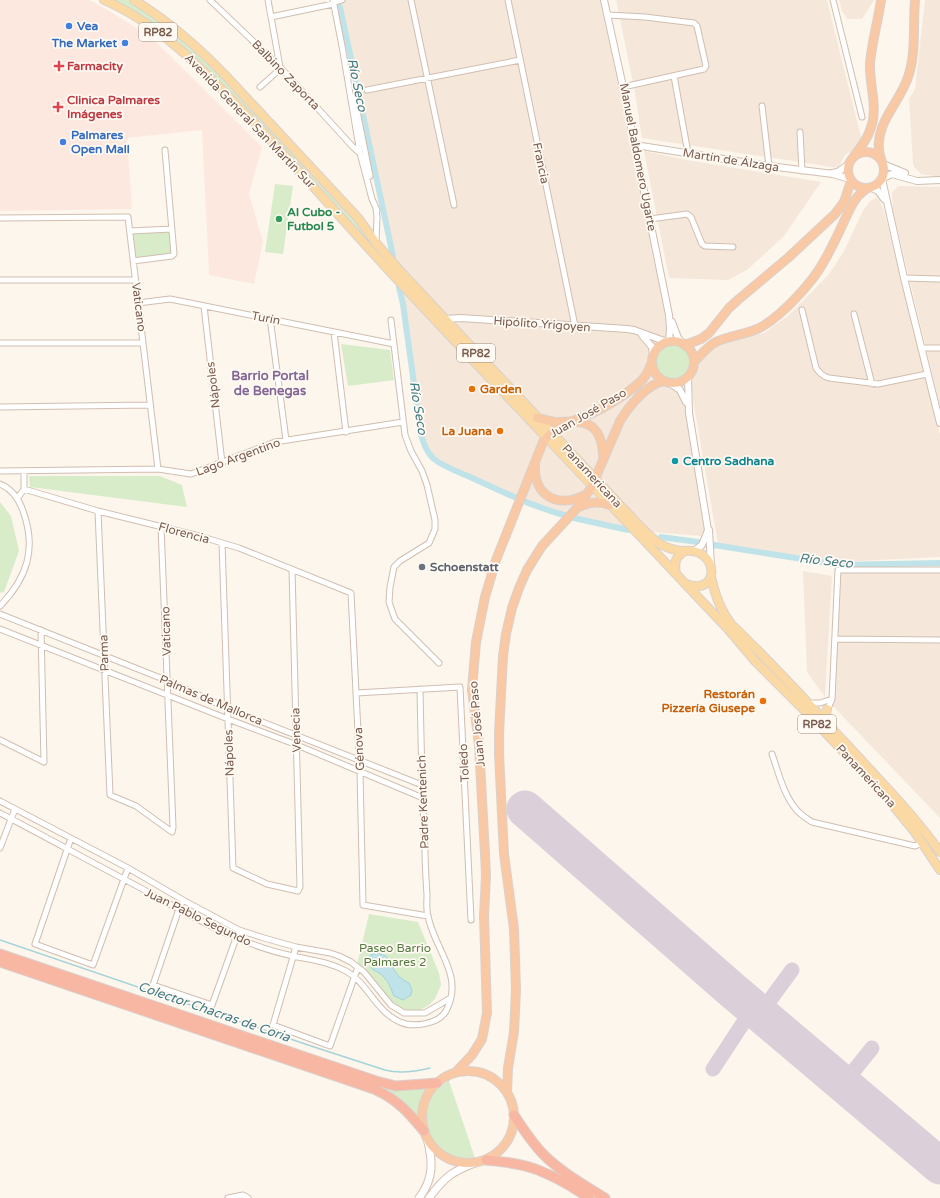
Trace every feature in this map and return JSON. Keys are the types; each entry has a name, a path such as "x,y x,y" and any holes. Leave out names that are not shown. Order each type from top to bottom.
{"highway":[{"path":"869,188 856,186 850,180 847,173 848,164 866,139 873,121 874,113 870,63 881,0"},
{"path":"694,362 715,342 748,333 763,326 792,302 813,279 823,264 853,203 858,196 869,188 878,185 884,172 878,142 883,124 900,96 910,73 915,0"},
{"path":"854,156 866,152 875,154 882,162"},
{"path":"684,344 701,339 709,333 729,308 789,257 835,214 847,196 850,180"},
{"path":"676,341 684,344 691,350 694,362 692,370 688,377 681,381 667,382 656,374 653,359 660,346 668,342 676,341"},
{"name":"Juan José Paso","path":"455,1073 472,1055 482,1039 487,1013 484,916 486,875 479,745 473,700 473,674 476,642 485,597 496,560 535,460 549,436 569,422 596,412 619,398 643,378 653,359"},
{"name":"Juan José Paso","path":"507,1092 508,1068 514,1032 516,990 514,929 504,854 499,733 503,656 512,608 527,570 542,546 578,508 594,483 624,414 634,402 651,387 658,382 667,382"},
{"path":"537,418 551,421 584,422 596,431 602,444 603,462"},
{"path":"535,460 535,474 538,484 547,496 558,501 566,502 578,499 586,494"},
{"path":"578,508 589,503 597,502 610,505"},
{"path":"0,954 376,1082 396,1086 437,1083"},
{"path":"0,962 374,1089 395,1100 411,1115 439,1153 450,1159 463,1163 483,1161 521,1165 537,1169 562,1181 589,1198"},
{"path":"426,1135 422,1119 424,1106 428,1094 437,1083 445,1077 455,1073 472,1071 488,1075 502,1085 507,1092 512,1103 514,1115 512,1129 507,1142 498,1152 483,1161"},
{"path":"514,1115 545,1156 573,1178 605,1198"}],"main road":[{"name":"Avenida General San Martín Sur","path":"104,0 140,20 164,37 206,73 389,262"},
{"name":"Avenida General San Martín Sur","path":"134,0 172,26 209,59 358,218 400,278"},
{"path":"164,37 172,26"},
{"path":"259,128 267,120"},
{"name":"Panamericana","path":"400,278 444,318 537,418 549,436"},
{"name":"Panamericana","path":"400,278 594,483 655,541 674,550 694,551"},
{"name":"Panamericana","path":"594,483 610,505 686,584 755,661 807,713 887,798 923,843 940,870"},
{"path":"676,574 676,559 685,550"},
{"path":"694,551 699,552 706,557 711,566"},
{"name":"Panamericana","path":"711,566 711,577 717,602 724,616 818,714 908,812 940,852"},
{"path":"686,584 700,587 707,584 711,577"},
{"path":"827,709 827,724"},
{"path":"419,1198 426,1189 431,1174 431,1154 426,1135"},
{"path":"429,1198 443,1180 449,1175 483,1161"}],"street":[{"name":"Balbino Zaporta","path":"210,0 280,66 360,153"},
{"path":"260,87 279,70 280,66 268,0"},
{"path":"411,0 454,205"},
{"name":"Francia","path":"508,0 575,326"},
{"name":"Manuel Baldomero Ugarte","path":"604,0 624,87 670,315 676,333 684,344"},
{"path":"833,0 862,117"},
{"path":"271,17 337,1 342,46 360,153 376,210"},
{"path":"608,15 694,23 697,26 706,66 706,68 624,87"},
{"path":"342,46 376,210 376,244"},
{"path":"367,90 520,60"},
{"path":"674,76 688,153"},
{"path":"762,106 769,166"},
{"path":"800,132 802,171"},
{"name":"Martín de Álzaga","path":"635,145 802,171 826,173 838,172 848,164"},
{"path":"133,261 172,256 174,254 165,150"},
{"path":"882,162 914,176 939,180"},
{"name":"Martín de Álzaga","path":"826,173 850,180"},
{"path":"939,180 917,181 894,174 887,175 882,178 904,278 940,422"},
{"path":"884,190 886,181 894,174"},
{"path":"869,188 878,191 882,195 888,208"},
{"path":"650,219 686,214 691,217 702,244 705,246 733,247"},
{"name":"Vaticano","path":"0,218 128,217 158,469"},
{"path":"130,232 172,229"},
{"path":"904,278 940,279"},
{"path":"0,280 135,280"},
{"name":"Turín","path":"138,303 170,299 394,344"},
{"name":"Nápoles","path":"204,306 222,463"},
{"path":"802,310 816,368 820,374 829,378 878,384 927,374"},
{"path":"854,314 872,384"},
{"name":"Manuel Baldomero Ugarte","path":"668,342 670,315"},
{"path":"270,318 286,440"},
{"name":"Hipólito Yrigoyen","path":"444,318 628,329 668,342"},
{"path":"391,320 405,435 427,486 435,520 435,529 429,543 400,561 394,567 389,602 395,619 439,663"},
{"path":"334,332 346,432"},
{"path":"640,332 652,347 653,359"},
{"path":"0,343 143,343"},
{"path":"921,348 940,348"},
{"path":"688,377 689,413 708,530 702,545 694,551"},
{"path":"667,382 680,390 689,413"},
{"path":"0,407 150,405"},
{"name":"Lago Argentino","path":"0,471 158,469 191,474 275,442 403,422"},
{"path":"17,499 24,489 24,471"},
{"path":"0,484 10,491 17,499 27,522 29,535 29,552 24,570 11,595 0,606"},
{"name":"Florencia","path":"24,489 98,511 161,526 239,548 292,568 351,593"},
{"name":"Parma","path":"98,511 110,795 136,806 172,832"},
{"path":"707,523 709,529 711,566"},
{"name":"Vaticano","path":"161,526 168,681 172,832"},
{"name":"Nápoles","path":"222,543 233,868 267,884 298,891"},
{"name":"Venecia","path":"292,568 300,887 298,891"},
{"path":"807,713 818,714 827,709 832,699 838,570 940,570"},
{"name":"Génova","path":"351,593 360,772 363,905 428,916"},
{"name":"Palmas de Mallorca","path":"0,614 104,654 228,708 422,785"},
{"name":"Palmas de Mallorca","path":"0,629 297,745 422,798"},
{"path":"0,740 44,762 41,630"},
{"path":"835,639 940,640"},
{"name":"Toledo","path":"356,693 460,687 471,920"},
{"name":"Padre Kentenich","path":"420,689 422,798 428,916"},
{"path":"807,703 820,703 832,699"},
{"path":"772,754 794,807 812,822 914,846 923,843"},
{"name":"Juan Pablo Segundo","path":"0,802 128,868 239,930 296,947 330,953 345,959 358,967 373,982 391,1005 404,1013 425,1013 450,999"},
{"path":"0,848 10,818 15,809"},
{"name":"Juan Pablo Segundo","path":"0,813 236,938 261,948 328,963 348,972 392,1018 408,1024 422,1024 435,1020 447,1010 450,999 452,986 449,969 435,938 428,916"},
{"path":"71,838 35,944 94,965 128,868"},
{"path":"183,900 153,985 212,1005 239,930"},
{"path":"296,947 273,1025 330,1046 358,967"},
{"path":"228,1198 243,1194 248,1198"}],"shaded area":[{"name":"Palmares Open Mall","path":"0,0 89,0 108,10 152,38 262,147 249,194 263,242 254,284 209,275 202,130 127,138 132,209 0,211"},
{"path":"339,0 604,0 689,413 707,523 701,536 628,530 549,511 455,470 435,460 430,455 421,435 403,304"},
{"path":"616,0 827,0 861,137 856,147 845,155 838,168 642,138 635,93"},
{"path":"839,0 874,0 862,19 847,19 842,11"},
{"path":"925,0 940,0 940,177 921,174 913,164 909,99 915,89"},
{"path":"644,151 687,160 821,182 784,236 747,270 728,280 669,278"},
{"path":"898,186 940,187 940,406 893,211 892,193"},
{"path":"876,198 879,200 884,211 940,435 940,557 840,562 718,544 693,400 691,378 697,365 707,351 726,340 764,333 789,315 829,274 843,253 863,211 870,201"},
{"path":"803,571 832,576 825,697 807,672"},
{"path":"841,573 940,573 940,818 832,705"}],"green space":[{"path":"111,0 128,0 145,11 178,35 213,68 329,191 506,391 356,229 327,195 223,85 190,53 162,30"},
{"name":"Al Cubo - Futbol 5","path":"275,184 293,186 283,254 265,252"},
{"path":"172,229 174,254 133,261 130,231"},
{"path":"341,344 390,350 394,380 348,386"},
{"path":"670,345 676,345 685,350 689,356 689,368 685,374 676,379 670,379 661,374 656,365 656,359 661,350"},
{"path":"29,476 160,476 182,485 187,507 30,487"},
{"path":"0,502 11,516 19,551 4,592 0,593"},
{"name":"Paseo Barrio Palmares 2","path":"369,914 418,922 439,973 441,985 435,999 428,1006 418,1011 406,1012 394,1007 357,965"},
{"path":"449,1081 475,1158 459,1158 445,1153 435,1143 429,1131 427,1117 429,1104 436,1091"},
{"path":"373,1085 428,1087 420,1100 417,1118"}],"water":[{"path":"377,953 386,956 396,973 409,983 412,990 411,995 403,1000 394,996 388,982 381,974 372,969 370,955"}],"waterway":[{"name":"Río Seco","path":"340,7 393,256"},
{"name":"Río Seco","path":"399,287 403,304 421,435 429,454 438,462 505,493 528,503 564,515"},
{"name":"Río Seco","path":"574,518 628,530"},
{"name":"Río Seco","path":"661,537 698,542"},
{"name":"Río Seco","path":"714,545 840,565 940,563"},
{"name":"Colector Chacras de Coria","path":"0,940 385,1070 407,1072 430,1068"}],"taxiway":[{"path":"770,1023 768,1005 770,1000 792,970"},
{"path":"739,996 755,1003 765,1003"},
{"path":"713,1069 753,1008"},
{"path":"852,1092 847,1083 848,1078 872,1048"},
{"path":"834,1076 840,1079 848,1078"}],"runway":[{"path":"525,809 732,990 940,1166"}],"place":[{"name":"Vea","path":"69,26"},
{"name":"The Market","path":"125,43"},
{"name":"Farmacity","path":"59,66"},
{"name":"Clinica Palmares Imágenes","path":"58,107"},
{"name":"Palmares Open Mall","path":"63,142"},
{"name":"Al Cubo - Futbol 5","path":"279,219"},
{"name":"Garden","path":"472,389"},
{"name":"La Juana","path":"500,431"},
{"name":"Centro Sadhana","path":"675,461"},
{"name":"Schoenstatt","path":"422,567"},
{"name":"Restorán Pizzería Giusepe","path":"763,701"}],"district":[{"name":"Barrio Portal de Benegas","path":"270,384"}]}
